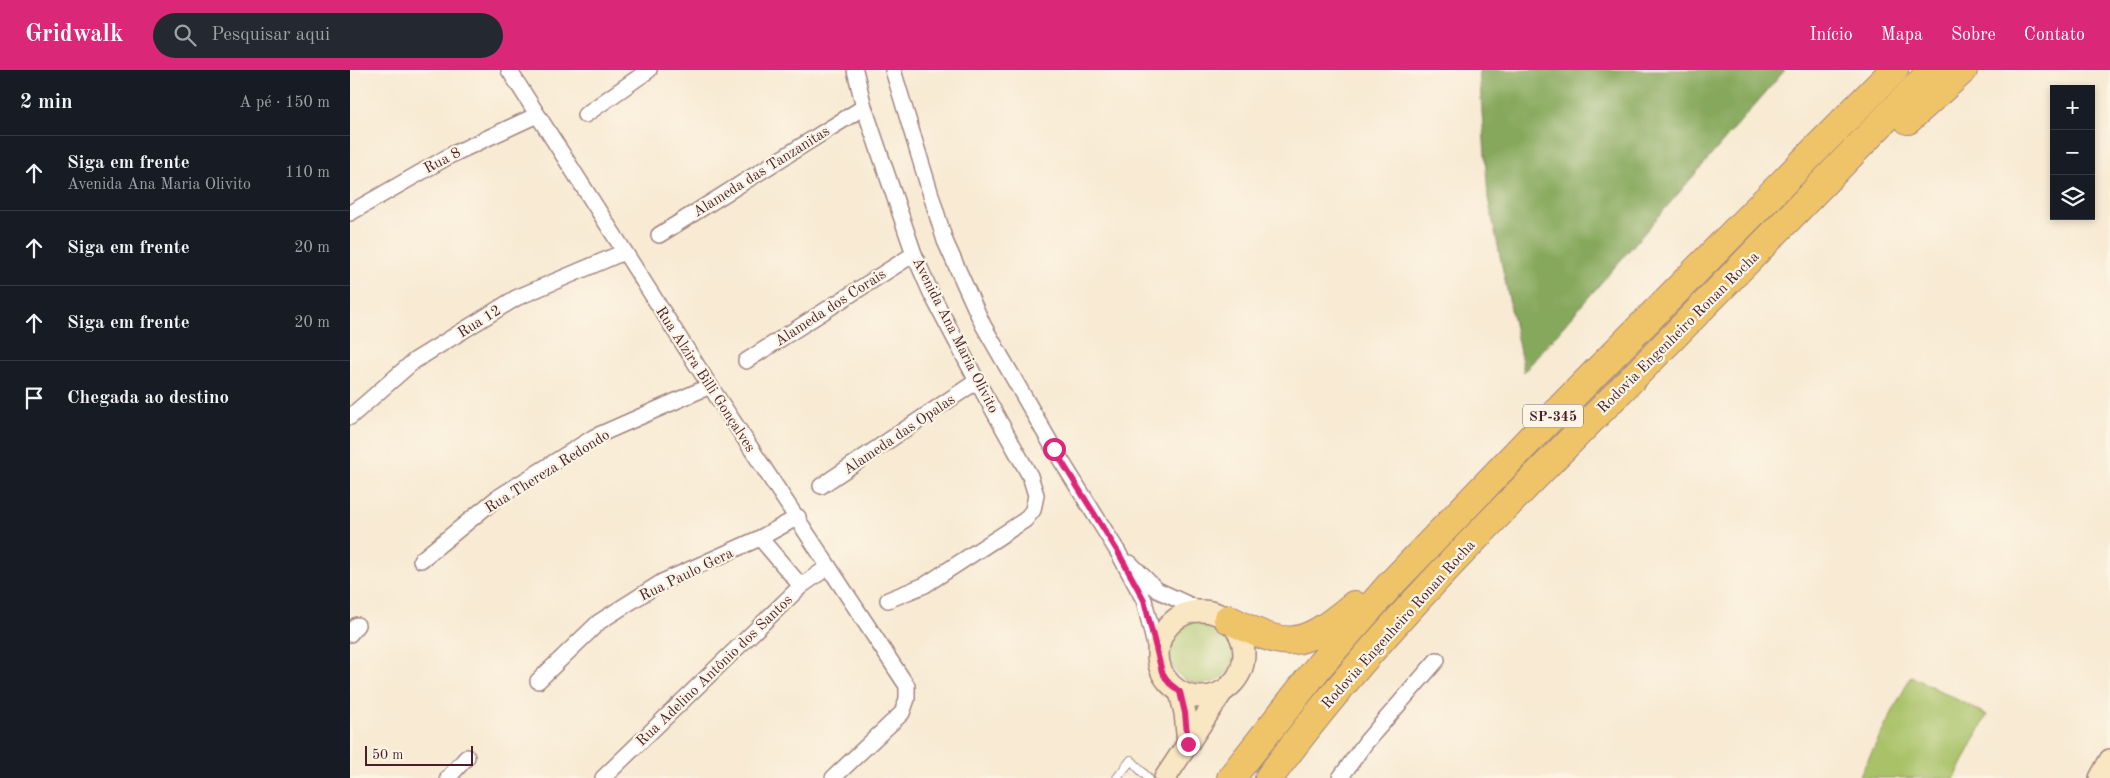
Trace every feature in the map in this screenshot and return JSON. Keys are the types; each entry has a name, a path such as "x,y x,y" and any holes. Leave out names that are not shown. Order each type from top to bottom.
{"highway":[{"path":"1806,160 1882,70"},
{"name":"Rodovia Engenheiro Ronan Rocha","path":"1231,778 1320,665 1380,596 1549,420 1894,70"},
{"name":"Rodovia Engenheiro Ronan Rocha","path":"1269,778 1294,744 1353,672 1452,560 1720,290 1933,70"},
{"path":"1720,290 1963,70"},
{"path":"1228,619 1270,639 1293,640 1314,635 1324,630 1432,541"}],"street":[{"name":"Rua Alzira Billi Gonçalves","path":"509,70 710,386 798,517 828,567 907,686 907,699 902,712 833,778"},
{"path":"585,115 649,70"},
{"name":"Avenida Ana Maria Olivito","path":"855,70 864,107 914,254 931,293 1030,476 1036,495 1033,510 1025,520 925,585 888,600"},
{"name":"Avenida Ana Maria Olivito","path":"893,70 945,241 983,325 1054,449 1118,552 1144,600 1158,658"},
{"name":"Alameda das Tanzanitas","path":"658,235 864,107"},
{"name":"Rua 8","path":"350,212 450,155 537,115"},
{"name":"Rua 12","path":"350,417 414,361 516,298 624,252"},
{"name":"Alameda dos Corais","path":"746,361 914,254"},
{"name":"Alameda das Opalas","path":"821,486 977,381"},
{"name":"Rua Thereza Redondo","path":"421,560 497,498 594,437 710,386"},
{"name":"Rua Paulo Gera","path":"538,681 599,622 662,582 760,538 798,517"},
{"path":"760,538 801,586"},
{"name":"Avenida Ana Maria Olivito","path":"1118,552 1157,590 1200,610"},
{"name":"Rua Adelino Antônio dos Santos","path":"603,778 801,586 828,567"},
{"path":"1165,778 1222,692 1233,683 1241,671 1244,657 1243,643 1238,630 1228,619 1215,612 1200,610 1186,613 1174,620 1164,630 1159,644 1158,658 1162,672 1169,683 1180,692 1208,697 1222,692"},
{"path":"1340,778 1366,742 1437,660"},
{"path":"1180,692 1185,713 1188,744"},
{"path":"448,778 468,757"},
{"path":"2100,778 2110,760"}],"lane":[{"path":"1117,778 1130,760 1148,778"}],"green space":[{"path":"1479,70 1785,70 1524,372 1488,198"},
{"path":"1209,616 1221,622 1230,631 1236,643 1234,663 1226,674 1209,684 1195,684 1178,674 1170,663 1168,643 1178,626 1189,618"},
{"path":"1911,676 1987,715 1955,778 1859,777"}],"route":[{"path":"1054,449 1118,552 1144,600 1162,672 1169,683 1180,692 1185,713 1188,744"}]}
